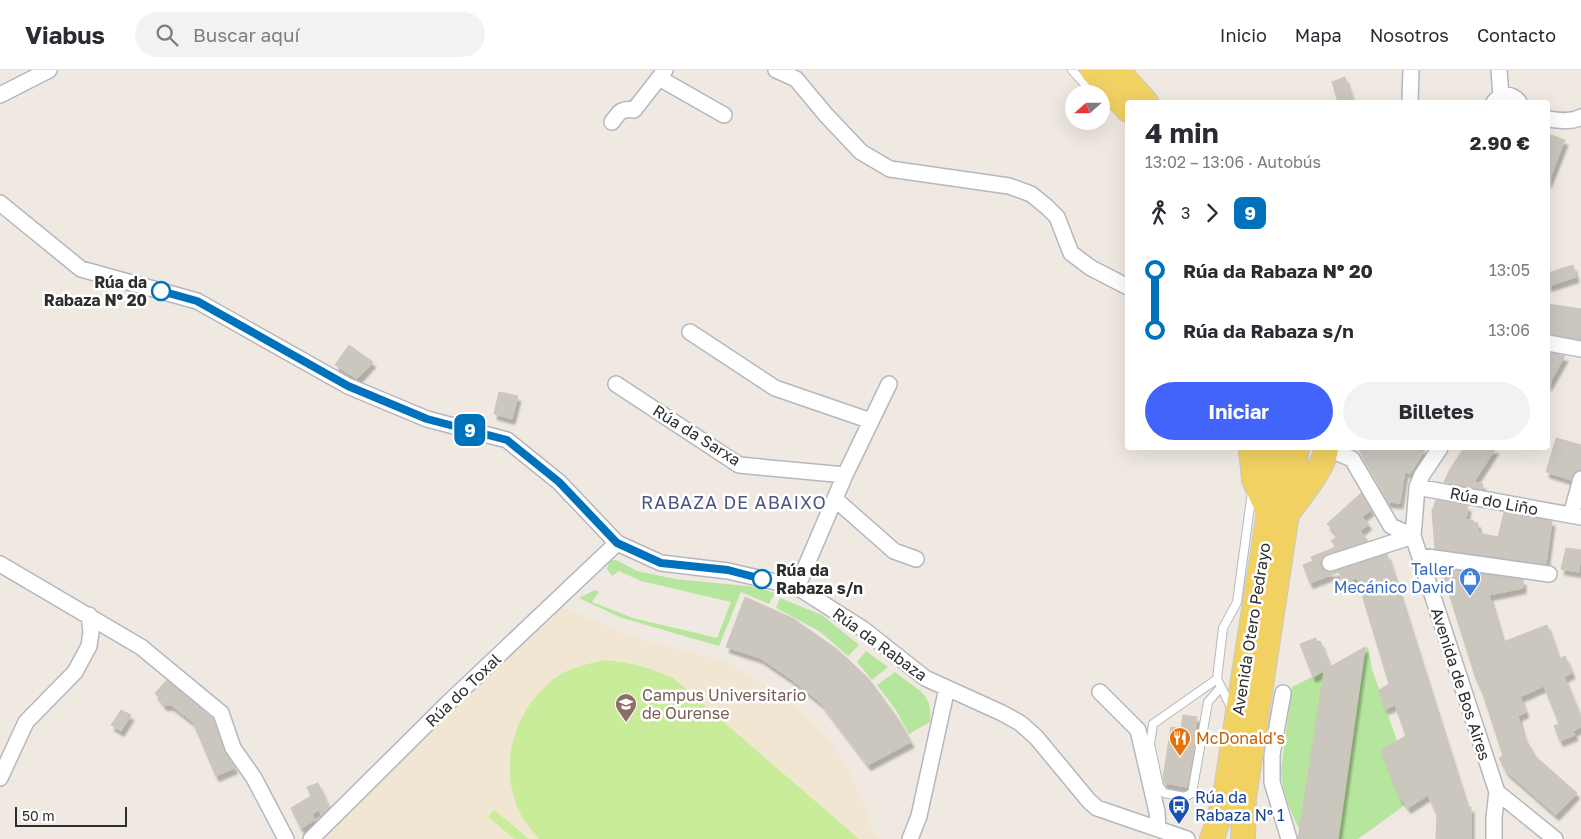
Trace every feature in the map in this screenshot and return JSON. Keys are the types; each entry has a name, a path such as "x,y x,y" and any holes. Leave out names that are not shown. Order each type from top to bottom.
{"main road":[{"path":"1092,70 1125,103"},
{"path":"1117,70 1126,100"},
{"path":"1251,450 1284,472 1324,456"},
{"path":"1251,450 1254,480 1278,513 1324,456"},
{"name":"Avenida Otero Pedrayo","path":"1243,839 1244,798 1284,472 1279,450"},
{"name":"Avenida Otero Pedrayo","path":"1284,472 1296,450"},
{"name":"Avenida Otero Pedrayo","path":"1212,839 1224,802 1237,718 1278,513"}],"street":[{"path":"0,95 49,70"},
{"path":"776,70 796,79 826,115 861,152 890,169 1009,186 1031,194 1057,217 1071,253 1091,268 1125,285"},
{"path":"1410,100 1411,70"},
{"path":"1499,70 1498,99 1511,96 1517,100"},
{"path":"612,122 620,111 625,108 634,110 662,74 724,115"},
{"path":"1555,120 1578,119 1581,117"},
{"path":"1555,120 1581,131"},
{"name":"Rúa da Rabaza","path":"0,203 82,269 197,301 348,386 427,419 507,440 559,482 617,543 661,563 728,570 797,587 863,629 925,678 1020,723 1036,737 1089,801 1097,808 1163,833 1187,839"},
{"path":"690,332 775,388 871,421"},
{"path":"1550,343 1581,349"},
{"name":"Rúa da Sarxa","path":"616,384 739,464 845,475"},
{"path":"797,587 845,475 889,384"},
{"name":"Avenida de Bos Aires","path":"1439,450 1422,475 1417,487 1413,536 1497,792 1494,839"},
{"path":"1324,456 1338,453 1352,459 1391,526 1413,536"},
{"name":"Rúa do Liño","path":"1417,487 1576,516 1581,479"},
{"path":"835,499 894,551 916,559"},
{"path":"1330,563 1413,536"},
{"name":"Rúa do Toxal","path":"311,839 448,704 617,543"},
{"path":"1420,556 1549,574"},
{"path":"0,564 141,647 221,713 233,748 254,778 286,839"},
{"path":"0,778 26,722 75,672 89,646 91,632 89,615"},
{"path":"910,839 920,816 947,688"},
{"path":"1100,692 1138,730 1163,833"},
{"path":"1283,693 1272,755 1272,782 1289,839"},
{"path":"1497,792 1555,839"}],"lane":[{"path":"1072,70 1086,85"},
{"path":"1237,718 1217,679 1223,628 1237,602 1254,480"},
{"path":"1217,679 1153,724 1150,744 1158,786 1164,793 1185,797 1192,793 1208,702 1221,687"}],"shaded area":[{"name":"Campus Universitario de Ourense","path":"564,607 625,635 727,662 791,701 832,744 852,776 875,834 882,839 320,839 467,697"}],"green space":[{"path":"609,560 616,560 637,571 675,579 756,587 775,593 769,604 741,592 719,646 622,618 579,598 595,590 599,592 592,602 633,618 717,638 731,602 641,581 619,571 612,576 607,569"},
{"path":"780,598 822,615 859,645 848,656 819,631 776,608"},
{"path":"1368,647 1372,669 1397,741 1381,750 1399,796 1405,805 1358,839 1338,839 1364,657 1360,650"},
{"path":"866,651 888,667 872,680 857,662"},
{"path":"605,660 640,666 673,678 859,839 539,839 521,815 514,797 510,778 513,740 519,723 540,691 555,678 572,669"},
{"path":"1324,671 1300,831 1287,801 1281,770 1292,687"},
{"path":"895,672 922,692 929,704 930,722 909,734 896,710 877,685"},
{"path":"494,810 529,839 514,839 488,817"}],"building":[{"path":"1345,77 1352,100 1337,100 1332,82"},
{"path":"1550,135 1565,140 1550,178"},
{"path":"1573,265 1576,277 1550,285 1550,272"},
{"path":"1550,304 1581,309 1581,339 1550,334"},
{"path":"349,345 373,362 357,379 335,365"},
{"path":"1550,352 1565,356 1550,382"},
{"path":"499,392 518,396 512,419 494,414"},
{"path":"1556,438 1581,445 1581,470 1574,473 1571,480 1546,472"},
{"path":"1359,450 1425,450 1410,474 1405,471 1400,503 1388,502"},
{"path":"1463,450 1495,450 1474,482 1483,484 1482,489 1444,482"},
{"path":"1361,493 1371,510 1362,517 1369,524 1360,531 1368,541 1327,554 1321,561 1321,565 1324,570 1332,572 1387,554 1467,807 1471,807 1471,839 1436,839 1437,815 1428,795 1408,808 1399,796 1381,750 1406,736 1395,705 1385,709 1379,690 1389,684 1357,578 1343,583 1339,572 1310,583 1303,565 1313,561 1311,557 1336,547 1331,541 1338,536 1327,524"},
{"path":"1436,500 1468,506 1466,520 1478,523 1478,533 1498,537 1504,512 1552,521 1546,564 1435,549 1432,511"},
{"path":"1566,548 1581,550 1579,572 1561,569"},
{"path":"1441,568 1523,580 1523,588 1489,595 1503,642 1547,625 1559,659 1565,656 1572,673 1564,677 1581,719 1581,727 1573,731 1575,735 1560,741 1554,726 1559,724 1544,686 1520,697 1526,712 1518,716 1523,735 1535,756 1577,793 1556,815 1506,771 1499,758 1503,756 1483,694 1475,676"},
{"path":"745,597 794,619 838,650 868,678 898,719 911,742 868,765 821,703 791,679 760,658 726,647"},
{"path":"1316,638 1317,642 1320,641 1330,667 1365,647 1338,839 1298,839 1324,671 1313,677 1300,644"},
{"path":"167,680 213,719 224,751 235,768 216,776 193,722 171,705 164,705 155,693"},
{"path":"121,710 131,715 121,731 111,725"},
{"name":"McDonald's","path":"1183,715 1197,717 1195,731 1197,731 1187,787 1164,783 1163,778 1171,727 1181,729"},
{"path":"318,783 329,808 321,816 319,810 312,814 315,820 301,828 291,808 311,796 307,787"}],"bus line":[{"name":"9","path":"161,291 197,301 348,386 427,419 507,440 559,482 617,543 661,563 728,570 762,579"}],"place":[{"name":"Rúa da Rabaza Nº 20","path":"161,291"},
{"name":"Rúa da Rabaza s/n","path":"762,579"},
{"name":"Taller Mecánico David","path":"1470,597"},
{"name":"Campus Universitario de Ourense","path":"626,723"},
{"name":"McDonald's","path":"1180,757"},
{"name":"Rúa da Rabaza Nº 1","path":"1179,825"}],"district":[{"name":"RABAZA DE ABAIXO","path":"734,503"}]}
